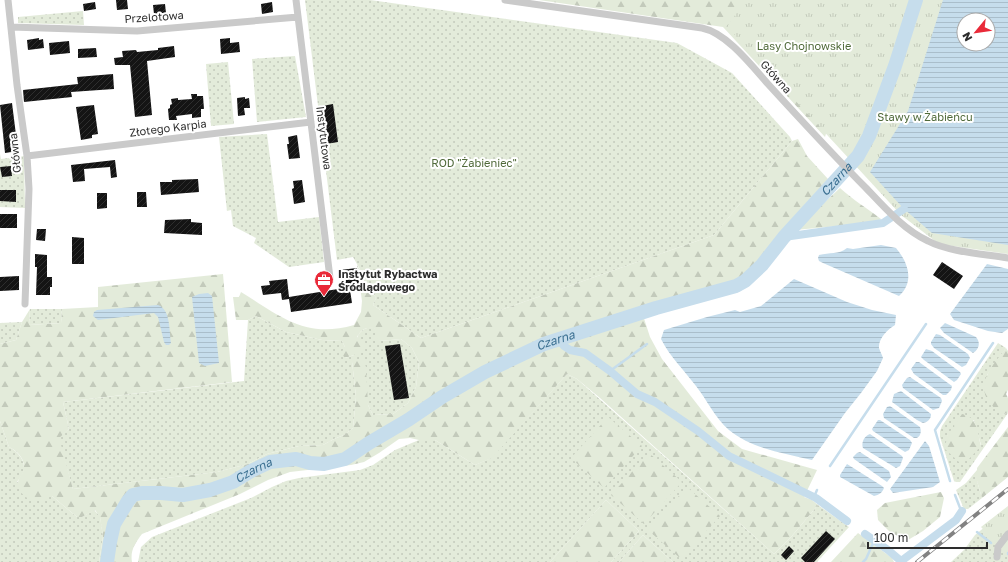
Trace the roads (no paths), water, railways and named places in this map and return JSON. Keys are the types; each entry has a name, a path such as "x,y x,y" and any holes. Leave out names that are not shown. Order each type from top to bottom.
{"street":[{"name":"Główna","path":"8,0 17,85 27,156 29,189 25,304"},
{"name":"Instytutowa","path":"296,0 330,278"},
{"name":"Główna","path":"505,0 702,28 715,32 725,39 750,64 856,179 901,222 921,237 935,244 954,249 1008,258"},
{"name":"Przelotowa","path":"11,27 137,31 298,17"},
{"name":"Złotego Karpia","path":"27,156 311,122"},
{"path":"997,557 998,547 1008,534"}],"water":[{"path":"943,0 1008,0 1008,245 932,233 904,209 870,172 908,111"},
{"path":"881,245 896,248 904,259 908,272 908,278 907,285 899,296 823,263 819,261 818,258 819,255 837,252 847,248 853,249"},
{"path":"987,264 1008,269 1008,329 1002,333 988,331 954,320 950,314"},
{"path":"794,279 847,302 872,310 896,315 895,325 889,329 880,341 879,348 883,358 877,371 812,460 769,450 748,442 729,430 715,414 661,339 664,330 735,310 740,312 761,306"},
{"path":"208,293 212,296 219,363 205,366 199,363 192,297 199,294"},
{"path":"158,305 165,311 167,316 171,343 169,345 166,345 164,342 158,317 154,313 98,320 93,316 94,312 97,310"},
{"path":"945,323 976,337 979,344 977,350 973,353 944,333 940,328"},
{"path":"936,334 940,335 968,354 970,358 966,365 962,367 934,348 931,342"},
{"path":"926,349 932,351 960,372 961,374 957,380 954,382 921,357"},
{"path":"916,362 919,362 952,386 951,390 946,395 943,395 914,374 911,369"},
{"path":"910,377 941,398 942,401 939,408 933,410 903,388 902,385 907,378"},
{"path":"901,391 931,414 929,420 923,423 892,402 894,394"},
{"path":"890,406 920,427 921,433 918,437 914,438 884,418 883,414 887,407"},
{"path":"878,420 910,440 912,443 909,450 905,452 873,431 872,429"},
{"path":"870,434 902,456 903,458 900,466 896,468 863,448 862,444 866,436"},
{"path":"925,441 929,446 940,482 933,487 893,493 890,489"},
{"path":"860,452 889,471 891,477 887,482 854,459 853,457"},
{"path":"847,464 882,486 884,488 882,491 874,496 840,477"}],"waterway":[{"name":"Czarna","path":"107,562 114,524 133,495 142,493 183,495 210,490 233,482 270,462 296,459 310,463 324,464 345,459 442,397 485,372 544,344 656,308 736,286 745,281 762,265 784,237 858,156 869,136 895,66 916,0"},
{"path":"784,237 883,223 904,209"},
{"path":"830,466 926,324"},
{"path":"558,339 570,350 585,353 610,371 637,394 655,402 698,431 729,456 816,498 847,521"},
{"path":"950,481 935,430 993,343"},
{"path":"610,371 647,344"},
{"path":"814,497 817,490"},
{"path":"955,495 962,513"},
{"path":"900,562 956,520 962,511"},
{"path":"977,532 991,543"},
{"path":"865,534 901,561"},
{"path":"863,562 866,559 874,541"}],"railway":[{"path":"917,562 1008,489"}],"place":[{"name":"Instytut Rybactwa Śródlądowego","path":"324,297"}],"park label":[{"name":"Lasy Chojnowskie","path":"804,46"},
{"name":"Stawy w Żabieńcu","path":"925,117"},
{"name":"ROD \"Żabieniec\"","path":"474,163"}]}
